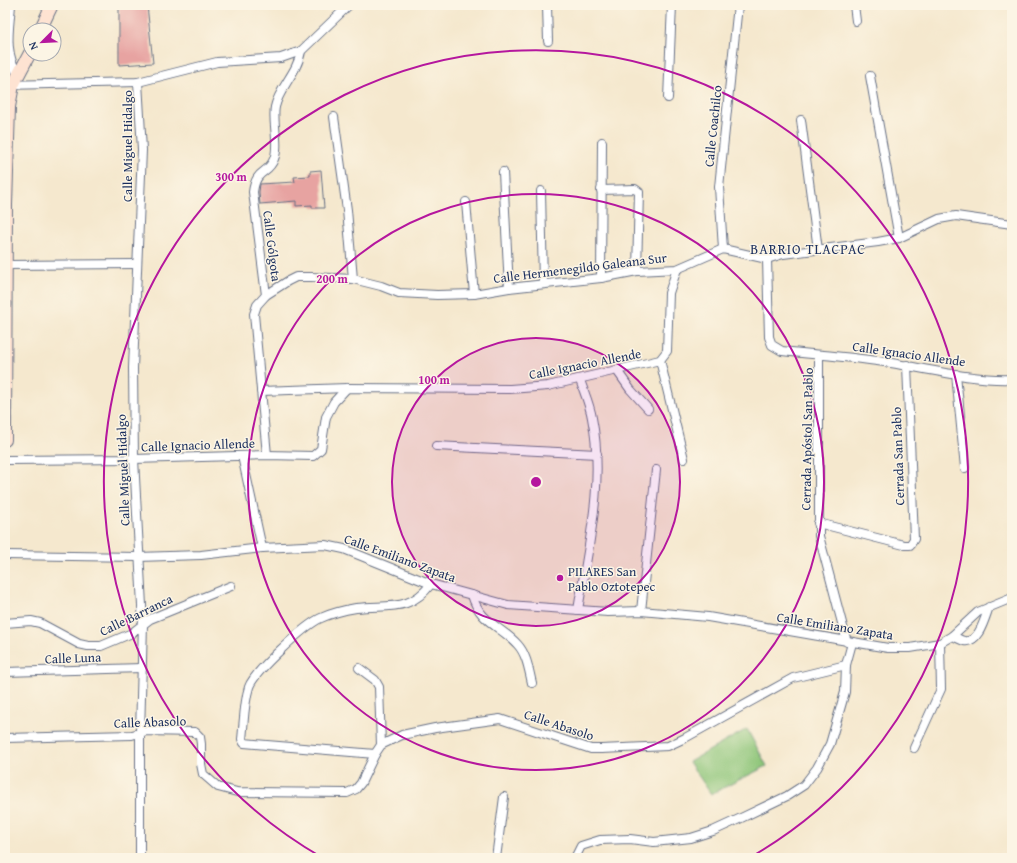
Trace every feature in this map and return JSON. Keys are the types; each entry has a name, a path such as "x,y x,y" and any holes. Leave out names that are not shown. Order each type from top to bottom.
{"main road":[{"path":"44,22 52,5"},
{"path":"5,440 7,108 12,82 24,62"}],"street":[{"path":"11,5 8,42 12,82 138,82 216,62 281,58 301,51 349,5"},
{"path":"547,5 548,41"},
{"path":"668,98 672,5"},
{"name":"Calle Coachilco","path":"723,249 719,187 738,5"},
{"path":"854,5 856,21"},
{"name":"Calle Gólgota","path":"267,455 254,314 256,305 266,295 253,192 254,181 274,159 275,106 289,77 299,62 301,51"},
{"path":"870,76 899,238"},
{"name":"Calle Miguel Hidalgo","path":"138,82 142,150 134,368 134,459 138,557 143,624 140,733 140,858"},
{"path":"334,117 347,210 353,279"},
{"path":"801,120 818,250"},
{"path":"601,278 602,142"},
{"path":"503,172 509,288"},
{"path":"601,190 635,189 639,192 637,271"},
{"path":"541,191 544,284"},
{"path":"466,202 474,294"},
{"path":"723,249 767,259 783,254 899,238 939,219 956,216 1012,224"},
{"name":"Calle Hermenegildo Galeana Sur","path":"266,295 296,277 353,279 381,286 399,293 437,296 474,294 509,288 601,278 637,271 677,269 723,249"},
{"name":"Calle Ignacio Allende","path":"767,259 769,337 772,345 782,351 907,365 956,374 1002,380 1012,379"},
{"path":"6,265 137,264"},
{"name":"Calle Ignacio Allende","path":"261,391 346,388 510,389 548,386 580,380 618,372 660,360 666,351 669,293 677,269"},
{"name":"Cerrada Apóstol San Pablo","path":"820,355 819,536 850,643"},
{"path":"660,360 684,459"},
{"name":"Cerrada San Pablo","path":"818,522 904,545 910,545 914,539 907,365"},
{"path":"618,372 630,389 648,409"},
{"path":"956,374 964,468"},
{"path":"578,610 594,519 597,454 592,417 580,380"},
{"name":"Calle Ignacio Allende","path":"5,460 134,459 267,455 313,456 318,453 324,439 326,417 334,402 346,388"},
{"path":"436,446 597,454"},
{"path":"242,456 262,548"},
{"path":"641,611 656,470"},
{"name":"Calle Emiliano Zapata","path":"5,555 138,557 201,555 262,548 324,545 344,549 431,584 508,605 608,612 641,611 750,623 850,643 888,648 910,648 940,643 952,636 978,612 1012,598"},
{"path":"375,754 244,743 242,739 249,687 258,672 297,635 319,618 340,611 358,608 383,607 412,602 424,593 431,584"},
{"name":"Calle Barranca","path":"5,623 31,621 40,623 79,644 101,646 132,633 150,619 231,586"},
{"path":"472,595 478,611 519,646 527,664 532,684"},
{"path":"952,636 966,641 972,640 980,630 990,607"},
{"path":"575,858 581,846 600,840 630,839 654,842 671,841 691,838 713,831 787,796 804,785 817,768 830,744 845,692 846,665 850,643"},
{"path":"914,748 941,689 940,643"},
{"name":"Calle Abasolo","path":"5,738 132,735 147,731 195,732 200,737 203,774 218,787 237,792 347,793 356,789 361,783 381,745 402,735 435,728 500,719 591,749 633,749 668,746 793,678 846,665"},
{"name":"Calle Luna","path":"5,672 142,668"},
{"path":"358,668 374,680 379,687 381,745"},
{"path":"1012,672 1012,685"},
{"path":"496,858 504,797"}],"green space":[{"path":"747,729 767,766 711,794 689,762"}],"building":[{"path":"119,5 147,5 153,63 119,65"},
{"path":"321,170 324,208 312,208 312,205 296,206 296,201 260,204 260,184 295,182 294,177 310,176 310,171"}],"place":[{"name":"PILARES San Pablo Oztotepec","path":"560,578"}],"district":[{"name":"BARRIO TLACPAC","path":"808,249"}]}
